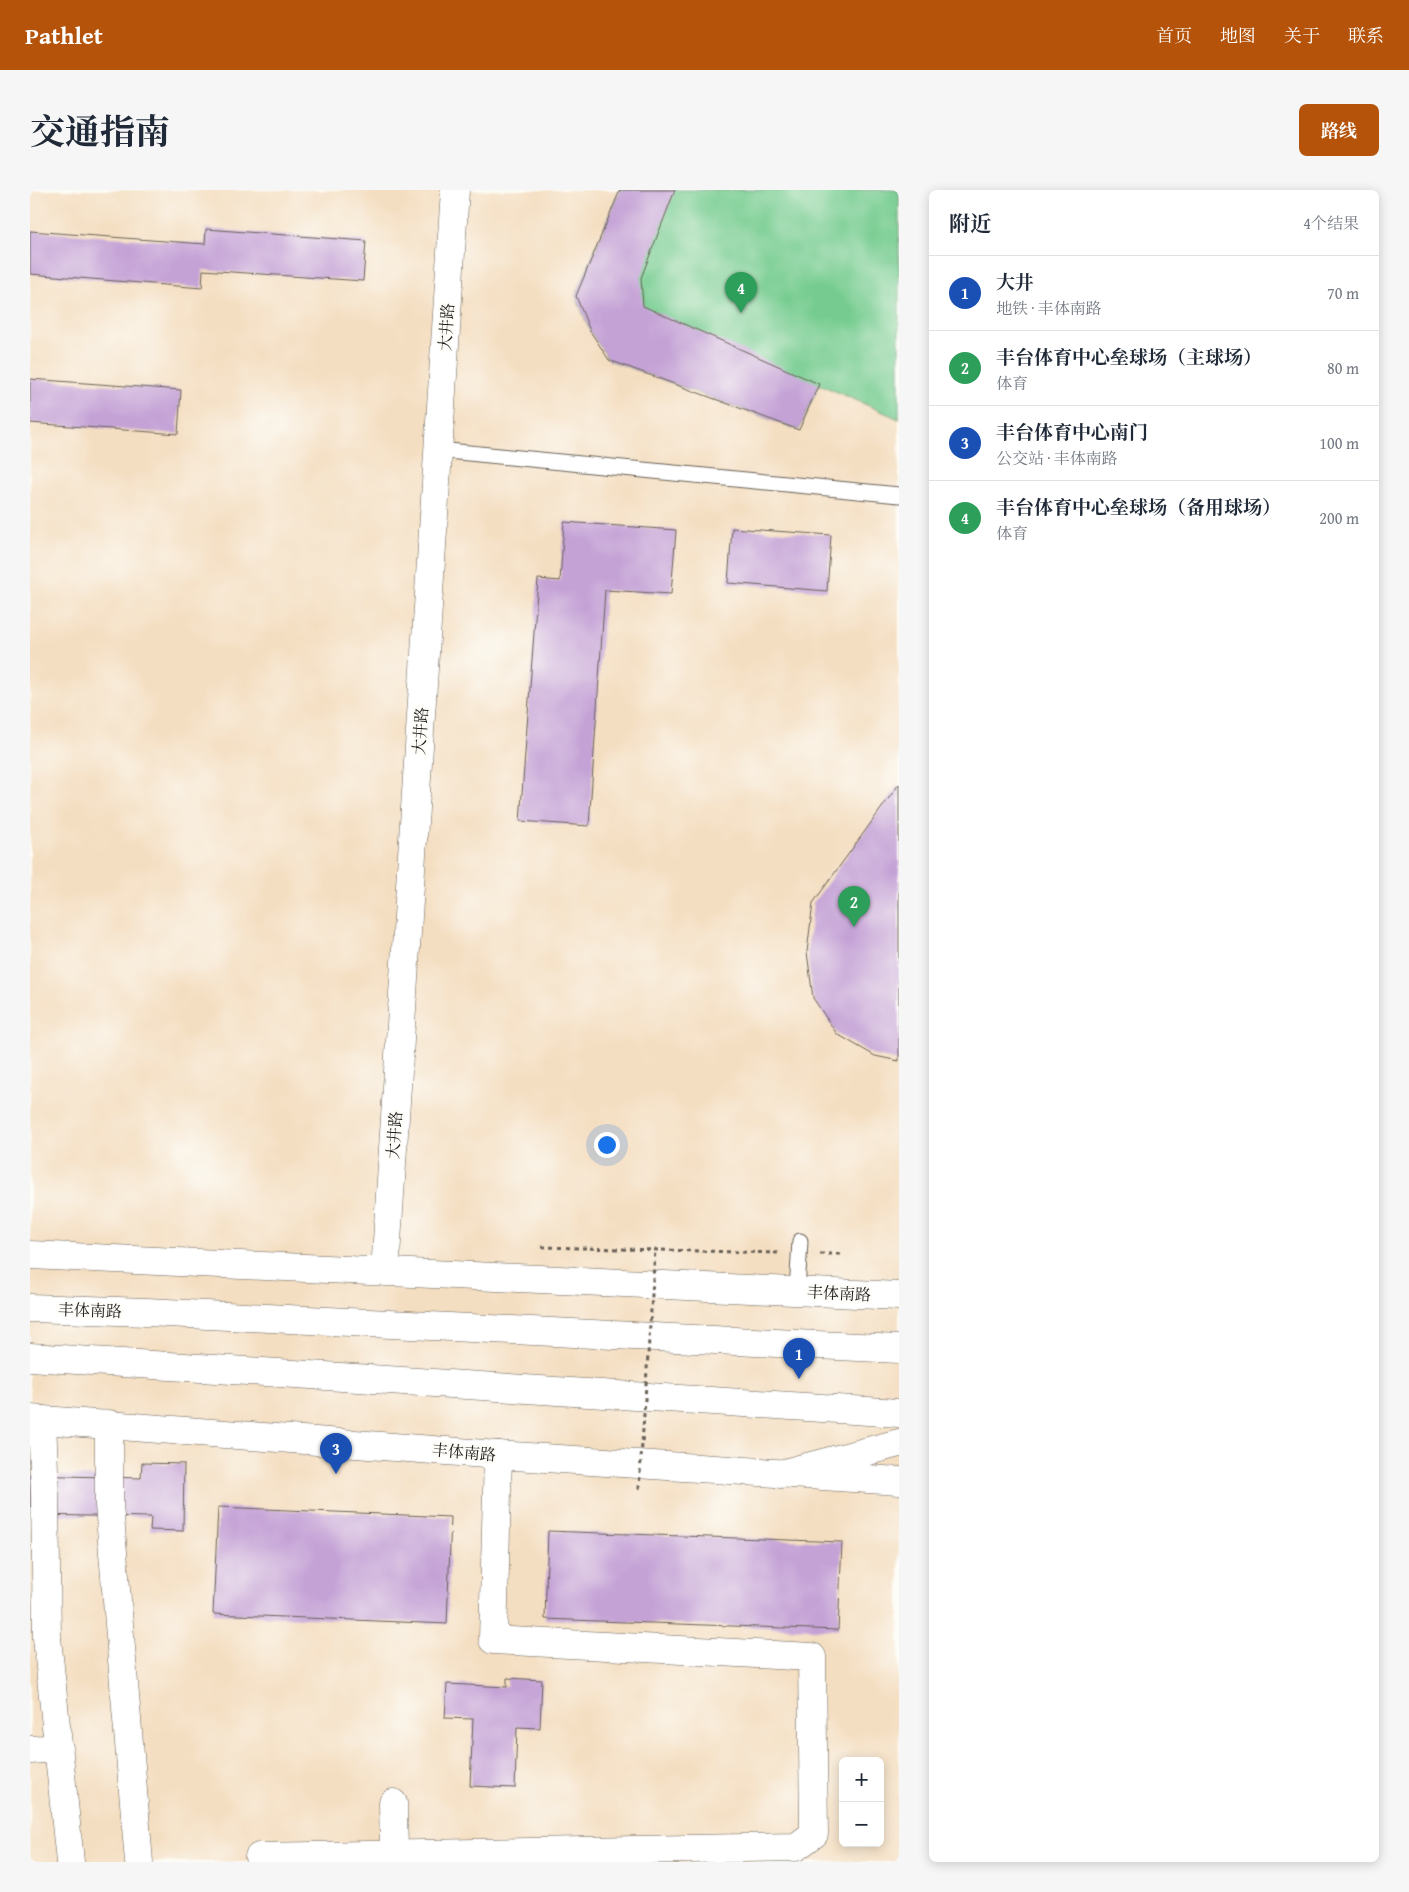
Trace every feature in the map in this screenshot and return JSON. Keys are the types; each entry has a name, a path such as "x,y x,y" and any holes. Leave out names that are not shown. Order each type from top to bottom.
{"main road":[{"name":"大井路","path":"385,1272 455,190"},
{"name":"丰体南路","path":"30,1255 899,1296"},
{"path":"30,1290 147,1312"},
{"name":"丰体南路","path":"30,1308 896,1348"},
{"path":"30,1357 899,1413"},
{"name":"丰体南路","path":"36,1420 109,1424 498,1455 899,1481"},
{"path":"36,1420 45,1495 48,1638 70,1862"},
{"path":"109,1424 108,1505 139,1862"},
{"path":"780,1474 899,1443"},
{"path":"259,1857 394,1854 677,1856 796,1847 814,1834 812,1657 493,1640 498,1455"},
{"path":"30,1750 59,1748"},
{"path":"393,1803 394,1854"}],"lane":[{"path":"438,450 899,495"},
{"path":"797,1291 800,1241"}],"path":[{"path":"542,1247 736,1252"},
{"path":"639,1489 655,1250"}],"green space":[{"path":"620,190 899,190 899,419 819,384 799,430 609,360 590,331 576,296"}],"building":[{"path":"620,190 675,190 641,278 643,306 819,384 799,430 609,360 590,331 576,296"},
{"path":"206,229 366,241 363,281 203,270 202,288 30,274 30,231 205,244"},
{"path":"30,379 181,390 178,434 30,423"},
{"path":"564,522 676,530 671,594 605,590 589,826 520,821 538,579 560,581"},
{"path":"732,528 831,535 827,591 728,583"},
{"path":"899,784 899,1061 875,1056 837,1034 813,998 807,952 813,903"},
{"path":"142,1463 184,1464 183,1531 150,1530 151,1517 30,1515 30,1475 141,1478"},
{"path":"218,1507 451,1517 447,1624 213,1614"},
{"path":"548,1531 842,1542 838,1630 545,1619"},
{"path":"507,1678 542,1680 540,1728 517,1727 515,1788 470,1786 473,1719 445,1718 447,1684 507,1687"}],"place":[{"name":"丰台体育中心垒球场（备用球场）","path":"741,313"},
{"name":"丰台体育中心垒球场（主球场）","path":"854,927"},
{"name":"大井","path":"799,1379"},
{"name":"丰台体育中心南门","path":"336,1474"}]}
